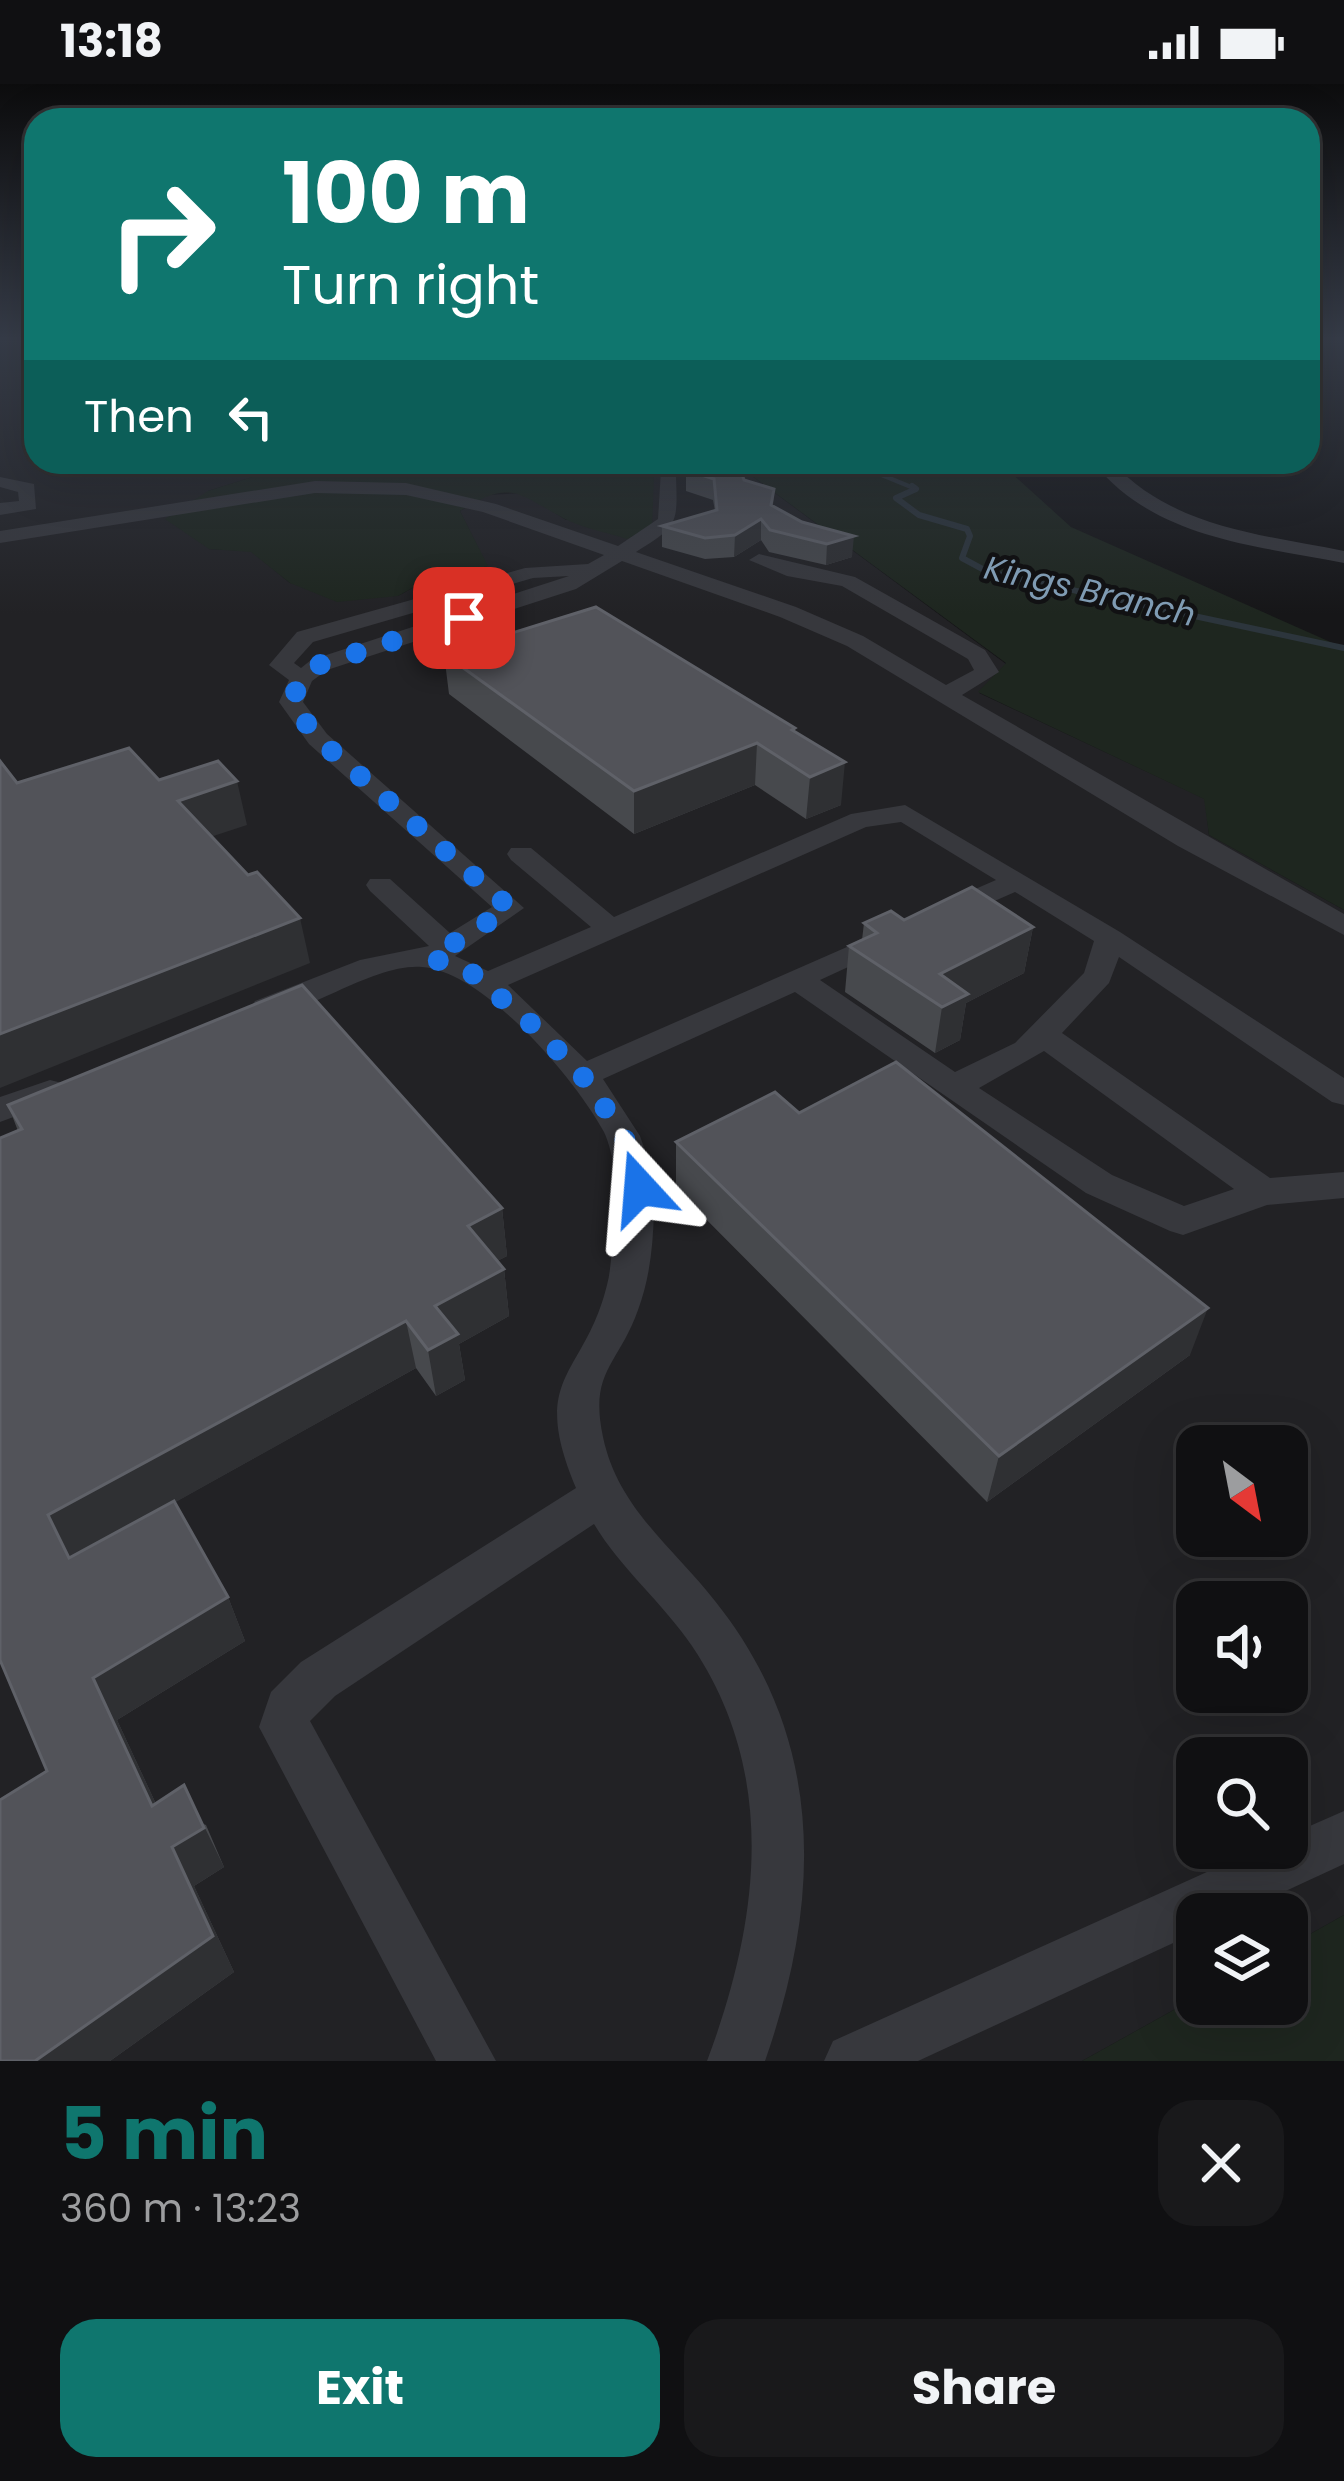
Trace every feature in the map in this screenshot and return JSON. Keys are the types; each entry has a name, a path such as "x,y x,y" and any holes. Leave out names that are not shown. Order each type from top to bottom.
{"street":[{"path":"238,1019 367,969 438,952 510,908 318,739 291,702 302,678 344,654 544,593 623,555 668,520 667,474"},
{"path":"1113,474 1136,499 1168,515 1215,530 1344,557"},
{"path":"0,482 26,488 28,505 0,509"},
{"path":"0,537 248,494 366,485 489,508 805,619 855,641 1344,926"},
{"path":"760,560 794,572 848,580 977,655 987,672 947,694"},
{"path":"485,984 860,820 905,814 1109,938 1344,1094"},
{"path":"521,854 611,929"},
{"path":"582,1076 1017,881"},
{"path":"380,885 438,952 485,984 582,1076 624,1137 638,1200 633,1256 614,1323 576,1393 591,1473 614,1520 711,1632 760,1721 780,1804 781,1903 758,2008 736,2061"},
{"path":"953,1087 1026,1052 1098,976 1109,938"},
{"path":"796,978 918,1067 1100,1184 1183,1222 1264,1192 1344,1184"},
{"path":"1042,1034 1264,1192"},
{"path":"0,1110 86,1077"},
{"path":"467,2061 284,1727 288,1708 318,1679 602,1495"},
{"path":"854,2061 1344,1837"}],"shaded area":[{"path":"0,429 24,429 24,474 262,474 208,491 209,549 251,551 290,583 398,596 423,582 487,566 460,511 487,495 524,493 566,520 653,474 749,474 1006,664 979,693 1205,799 1209,835 1344,910 1344,1915 1308,1935 1308,1893 1176,1893 1176,2009 1082,2061 0,2061"},
{"path":"261,474 654,476 652,528 627,539 570,521 524,496 491,495 460,511 488,566 423,582 398,596 337,602 290,583 251,552 209,549 165,519 208,491"},
{"path":"749,474 1012,474 1071,527 1344,648 1344,910 1209,835 1204,799 978,692 1006,663"},
{"path":"1344,1915 1344,2061 1082,2061 1176,2009 1176,2025 1308,2025 1308,1935"}],"building":[{"path":"698,474 742,474 744,480 774,489 771,505 802,522 854,536 827,544 770,530 761,519 735,535 705,538 662,526 717,510 714,479"},
{"path":"596,607 845,762 810,777 757,743 634,791 444,654"},
{"path":"129,748 159,780 218,761 237,781 178,801 248,875 257,872 300,918 0,1034 0,761 17,783"},
{"path":"972,887 1033,927 940,974 968,994 942,1007 849,946 877,933 864,923 891,911 904,920"},
{"path":"302,985 502,1208 468,1226 504,1269 435,1306 458,1334 428,1350 406,1321 48,1515 69,1558 174,1501 228,1597 93,1678 152,1806 184,1785 204,1828 172,1847 213,1936 35,2061 0,2061 0,1800 47,1771 0,1660 0,1138 22,1129 8,1105"},
{"path":"896,1062 1208,1308 999,1456 676,1142 775,1092 799,1113"}],"waterway":[{"name":"Kings Branch","path":"879,474 916,489"},
{"name":"Kings Branch","path":"912,486 916,489"},
{"name":"Kings Branch","path":"916,489 896,498 919,515 967,529 970,536 962,558 988,572 1344,648"}],"route":[{"path":"464,618 319,665 302,678 291,702 318,739 510,908 430,958 467,969 536,1028 588,1082 624,1137 640,1188"}]}
